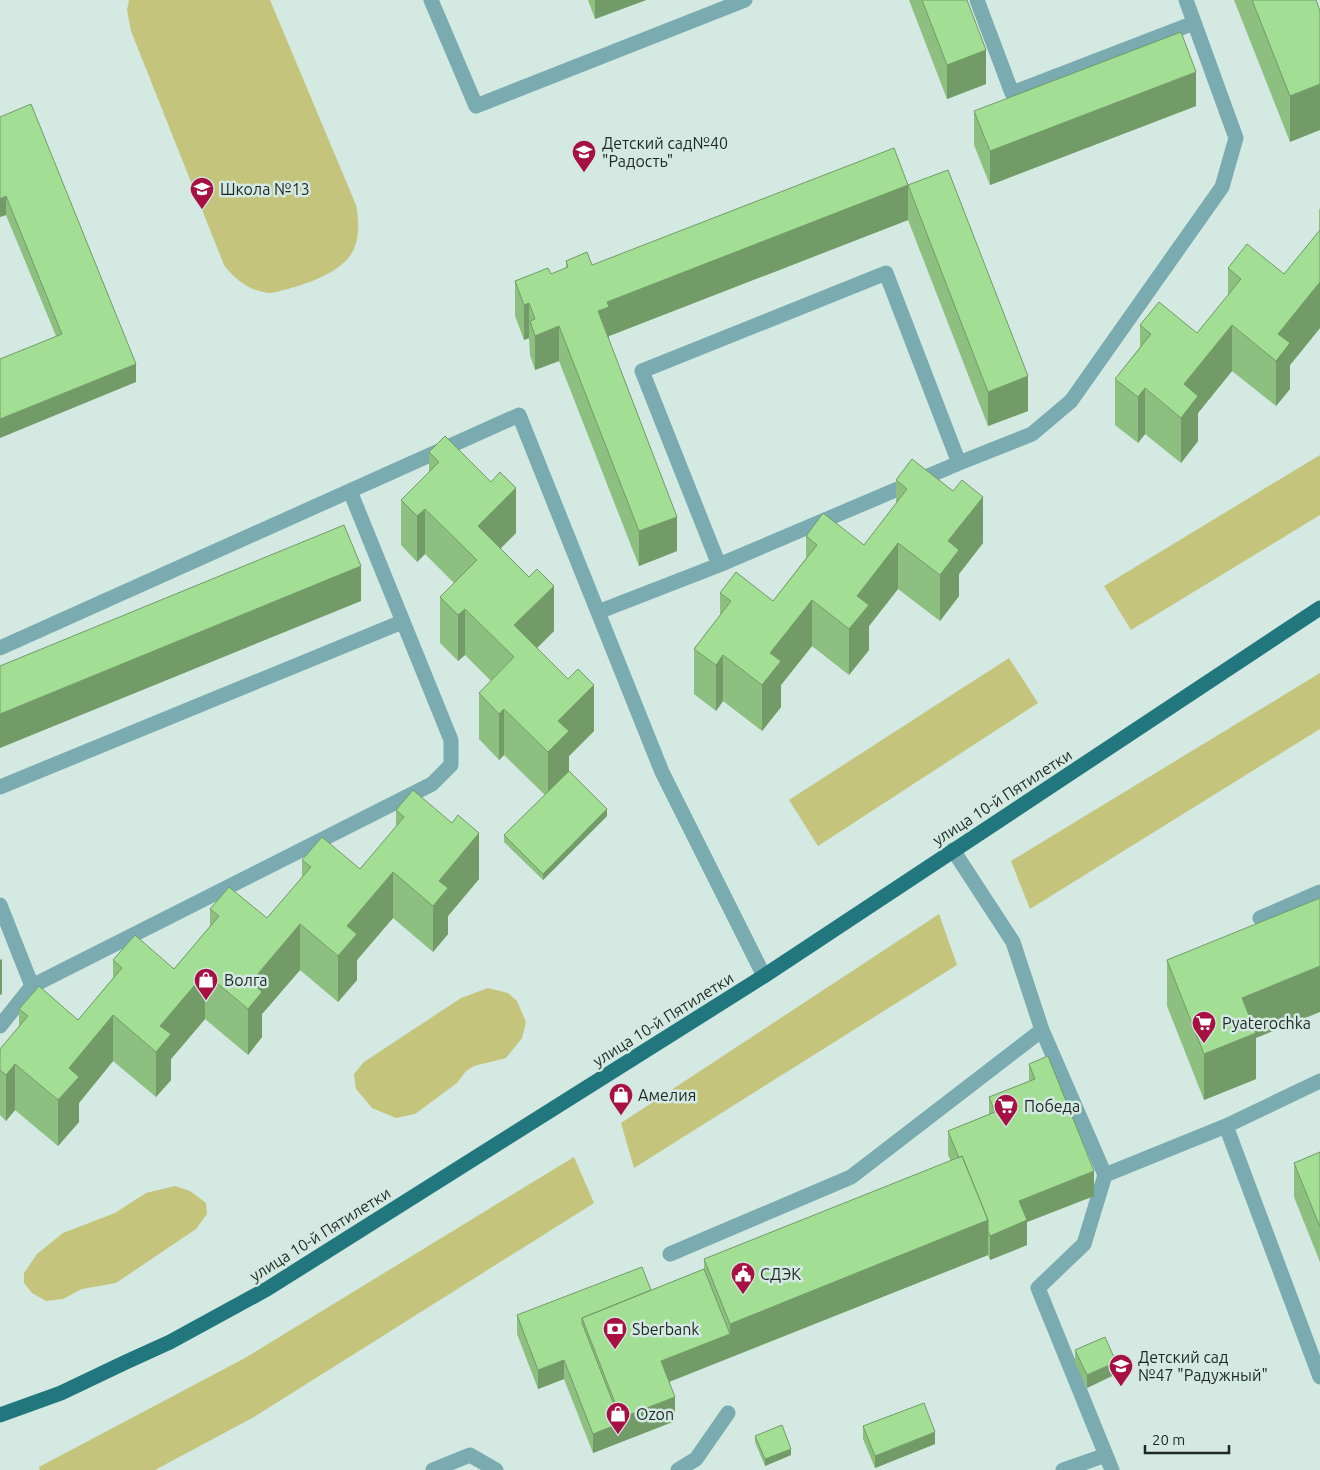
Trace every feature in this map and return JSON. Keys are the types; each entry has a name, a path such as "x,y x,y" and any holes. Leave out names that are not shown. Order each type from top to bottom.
{"main road":[{"name":"улица 10-й Пятилетки","path":"0,1415 61,1393 170,1342 267,1289 764,976 1320,608"}],"lane":[{"path":"431,0 476,106 745,0"},
{"path":"977,0 1012,93 1194,23"},
{"path":"598,612 719,565 1032,434 1071,401 1222,187 1236,138 1186,0"},
{"path":"719,565 642,371 886,274 959,463"},
{"path":"0,648 519,415 662,772 764,976"},
{"path":"0,1026 32,986 432,784 451,765 451,740 350,491"},
{"path":"0,788 402,622"},
{"path":"953,850 1013,942 1042,1030 1105,1175 1084,1244 1038,1288 1112,1470"},
{"path":"1260,918 1320,892"},
{"path":"0,905 32,986"},
{"path":"670,1254 851,1177 1042,1030"},
{"path":"1105,1175 1226,1126 1320,1081"},
{"path":"1226,1126 1320,1377"},
{"path":"678,1470 696,1459 728,1414"},
{"path":"433,1470 470,1455 496,1470"},
{"path":"1063,1470 1106,1455"}],"shaded area":[{"path":"129,0 270,0 356,205 357,240 353,251 341,265 315,280 269,293 249,287 238,280 224,265 131,31 127,10"},
{"path":"1320,455 1320,515 1131,630 1104,586"},
{"path":"1009,658 1038,703 818,846 789,800"},
{"path":"1320,673 1320,729 1030,909 1011,861"},
{"path":"939,914 957,965 634,1168 621,1123"},
{"path":"488,988 508,993 517,1001 526,1022 522,1038 506,1058 474,1066 466,1071 457,1083 415,1114 396,1118 372,1108 356,1089 354,1074 364,1062 461,998"},
{"path":"574,1157 594,1203 254,1417 155,1470 40,1470 39,1467 245,1358"},
{"path":"175,1186 190,1191 206,1203 207,1214 196,1229 116,1283 82,1289 63,1299 46,1301 32,1293 24,1283 24,1273 37,1254 63,1233 115,1213 146,1193"}],"building":[{"path":"922,0 967,0 986,50 947,65"},
{"path":"1252,0 1316,0 1320,11 1320,84 1290,96"},
{"path":"1181,32 1196,72 990,151 974,111"},
{"path":"31,104 136,364 0,419 0,359 62,334 6,196 0,199 0,117"},
{"path":"894,148 908,185 607,302 609,307 598,311 677,517 639,531 559,326 535,336 530,321 535,319 529,303 524,305 515,281 548,268 551,274 568,267 566,261 587,252 592,265"},
{"path":"948,170 1028,376 988,392 908,185"},
{"path":"1320,230 1320,282 1278,334 1290,343 1276,361 1232,325 1184,384 1198,396 1181,418 1145,388 1138,397 1115,379 1151,334 1140,325 1159,302 1197,333 1241,279 1228,268 1247,244 1284,274"},
{"path":"445,436 491,482 500,472 516,488 478,526 529,577 537,569 554,586 514,625 568,679 578,669 594,685 558,721 569,731 548,752 504,709 499,714 479,693 514,657 465,609 458,615 440,597 477,560 425,509 417,516 401,500 439,462 429,452"},
{"path":"912,459 953,491 962,480 983,497 948,541 959,550 940,575 898,543 857,596 869,605 849,629 812,600 770,653 781,661 762,685 723,655 716,665 694,649 731,601 720,593 736,572 773,601 817,545 806,536 823,513 864,545 907,489 896,480"},
{"path":"344,525 361,566 0,714 0,666"},
{"path":"569,771 607,809 543,874 504,835"},
{"path":"413,790 452,823 458,815 479,833 439,881 448,888 433,906 393,872 347,926 357,934 338,956 300,924 251,982 262,992 248,1009 205,973 160,1026 171,1034 156,1052 113,1015 69,1068 79,1077 58,1100 15,1064 6,1075 0,1070 0,1049 28,1016 19,1009 39,986 78,1020 122,968 113,960 135,935 174,969 219,916 210,909 229,887 267,918 311,867 302,860 322,837 360,869 404,817 396,810"},
{"path":"1320,898 1320,966 1242,998 1256,1033 1204,1054 1167,960"},
{"path":"1048,1056 1094,1171 1019,1201 1027,1220 990,1236 988,1220 962,1156 959,1158 948,1131 995,1112 989,1097 1035,1079 1029,1064"},
{"path":"1320,1152 1320,1227 1294,1163"},
{"path":"962,1156 988,1220 730,1324 704,1259"},
{"path":"642,1267 651,1290 582,1318 582,1323 621,1423 593,1434 564,1360 538,1370 517,1315"},
{"path":"704,1269 730,1334 661,1361 675,1397 621,1418 582,1318"},
{"path":"1105,1337 1116,1362 1087,1375 1075,1350"},
{"path":"924,1403 935,1432 875,1456 863,1426"},
{"path":"782,1425 791,1449 765,1459 755,1436"}],"place":[{"name":"Детский сад№40 \"Радость\"","path":"584,173"},
{"name":"Школа №13","path":"202,210"},
{"name":"Волга","path":"206,1001"},
{"name":"Pyaterochka","path":"1204,1044"},
{"name":"Амелия","path":"621,1116"},
{"name":"Победа","path":"1006,1127"},
{"name":"СДЭК","path":"743,1295"},
{"name":"Sberbank","path":"615,1350"},
{"name":"Детский сад №47 \"Радужный\"","path":"1121,1387"},
{"name":"Ozon","path":"618,1435"}]}
